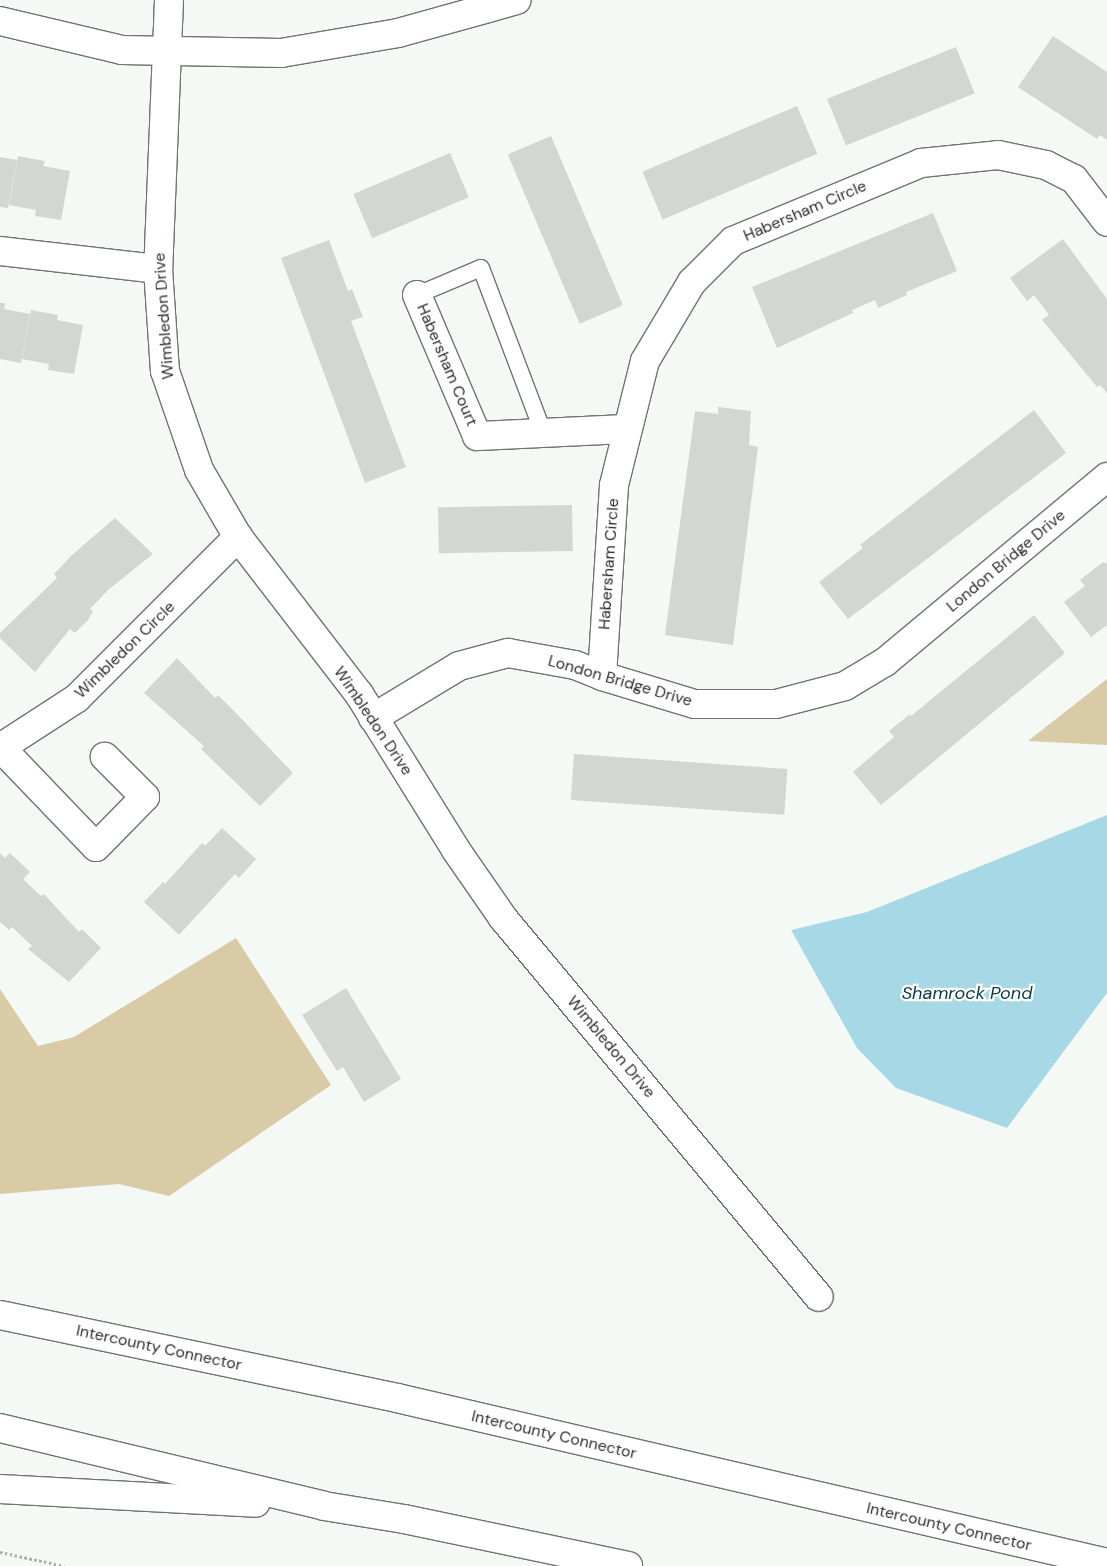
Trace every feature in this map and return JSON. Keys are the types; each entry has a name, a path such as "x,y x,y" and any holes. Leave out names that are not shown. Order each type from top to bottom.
{"main road":[{"name":"Wimbledon Drive","path":"170,0 166,52 158,269 165,370 175,405 199,470 238,538 359,694 503,918 819,1297"},
{"path":"0,21 122,50 280,53 398,34 517,0"},
{"name":"Habersham Circle","path":"602,676 614,485 645,361 692,282 733,241 921,163 998,155 1046,166 1074,179 1107,222"},
{"path":"0,251 158,269"},
{"name":"Habersham Court","path":"417,295 477,436 627,429"},
{"name":"London Bridge Drive","path":"373,718 459,666 508,653 575,665 602,676 695,704 776,704 845,686 885,662 1107,476"},
{"name":"Wimbledon Circle","path":"0,748 77,698 238,538"},
{"path":"0,748 96,847 145,797 105,757"},
{"name":"Intercounty Connector","path":"0,1315 397,1398 1107,1562"},
{"path":"0,1428 324,1506 404,1519 628,1566"},
{"path":"0,1489 324,1506"}],"lane":[{"path":"417,295 481,268 543,432"}],"path":[{"path":"0,1552 64,1566"}],"shaded area":[{"path":"1107,679 1107,745 1028,741"},
{"path":"236,938 331,1085 169,1196 119,1184 0,1194 0,989 38,1046 74,1037"}],"water":[{"name":"Shamrock Pond","path":"1107,815 1107,993 1007,1128 896,1088 857,1048 791,930 867,912"}],"building":[{"path":"1053,36 1107,72 1107,140 1100,135 1097,139 1018,87"},
{"path":"956,47 975,93 846,145 827,99"},
{"path":"797,106 817,154 663,220 642,172"},
{"path":"551,136 623,305 580,324 508,154"},
{"path":"450,153 469,197 372,238 353,194"},
{"path":"18,156 45,161 43,166 70,171 61,220 35,216 36,210 9,205"},
{"path":"0,157 17,160 8,208 0,207"},
{"path":"933,213 957,271 906,292 907,295 878,308 875,300 852,310 853,313 777,348 752,287"},
{"path":"1063,239 1107,299 1107,393 1100,385 1097,387 1042,320 1049,315 1034,295 1027,301 1010,278"},
{"path":"329,240 348,291 352,289 363,317 351,321 406,467 365,483 281,258"},
{"path":"0,303 5,303 4,309 30,314 21,363 0,359"},
{"path":"31,310 58,315 57,320 83,325 74,374 48,370 49,364 22,359"},
{"path":"718,407 751,411 749,445 758,447 733,645 665,635 695,411 718,414"},
{"path":"1034,410 1066,453 848,619 819,582 863,548 860,545"},
{"path":"572,505 573,551 439,553 438,507"},
{"path":"115,518 153,554 108,590 90,609 93,611 88,620 75,633 70,629 35,672 0,638 0,633 57,578 54,574 72,555"},
{"path":"1103,562 1107,564 1107,625 1091,637 1064,602 1085,586 1080,580"},
{"path":"1034,615 1065,653 881,805 853,772 894,737 889,731 910,714 911,716"},
{"path":"177,658 215,698 218,695 293,773 260,806 201,749 204,746 144,693"},
{"path":"574,754 787,769 784,815 571,800"},
{"path":"222,828 256,859 239,878 235,874 179,935 144,902 163,882 165,884 202,843 205,846"},
{"path":"0,853 5,858 10,853 30,872 23,879 41,896 44,894 79,932 82,929 101,948 69,982 28,949 32,946 12,927 9,930 0,922"},
{"path":"346,988 401,1079 364,1102 343,1067 337,1071 302,1015"}]}
